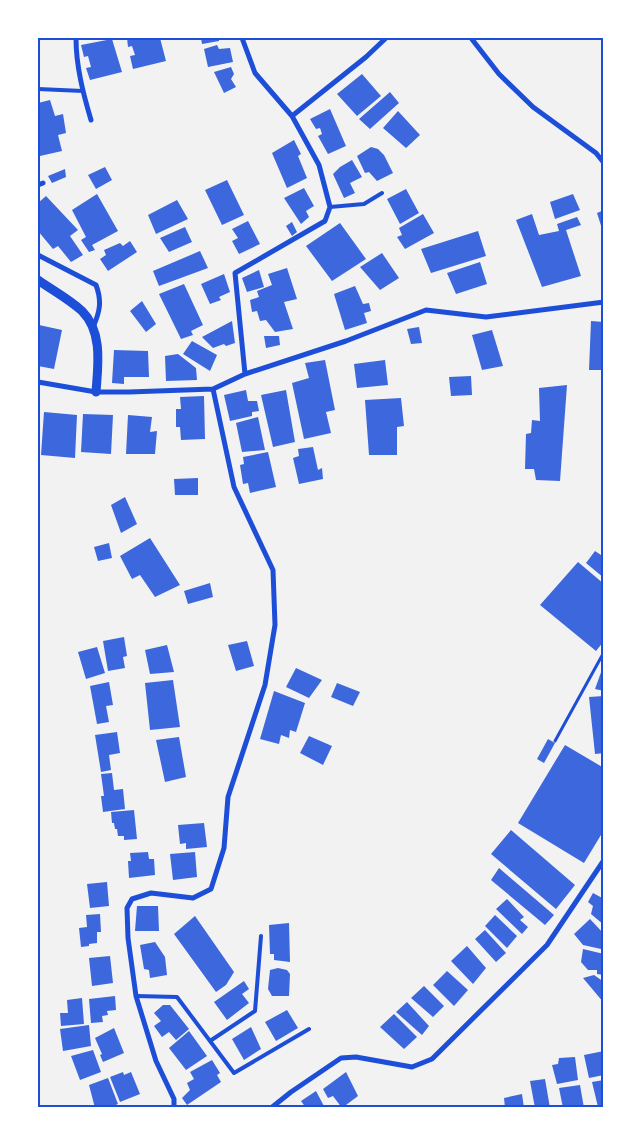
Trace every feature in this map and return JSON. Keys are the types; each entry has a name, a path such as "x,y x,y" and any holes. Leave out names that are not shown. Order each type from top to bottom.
{"street":[{"path":"76,38 76,54 91,120"},
{"path":"242,38 255,73 292,116 319,165 330,207 325,221 235,273 246,374"},
{"path":"292,116 366,57 386,38"},
{"path":"470,38 499,74 534,107 596,153 604,163"},
{"path":"38,255 96,285 100,295 100,312 93,327"},
{"path":"38,280 82,311 93,327 98,356 96,392"},
{"path":"38,382 96,392 213,389 246,374 346,341 426,310 486,316 604,302"},
{"path":"174,1108 174,1100 156,1061 136,996 128,938 127,908 132,899 152,893 193,898 212,890 224,848 228,797 265,685 274,625 274,570 234,487 213,389"},
{"path":"271,1108 341,1058 356,1057 412,1067 432,1059 547,945 604,860"}],"lane":[{"path":"38,89 83,91"},
{"path":"330,207 364,204 382,193"},
{"path":"210,1041 255,1011 260,936"},
{"path":"136,996 177,997 234,1073 309,1029"}],"path":[{"path":"555,741 604,652"}],"building":[{"path":"127,38 160,38 166,61 133,69 130,56 135,55 132,46 128,47"},
{"path":"201,38 219,38 219,41 202,44"},
{"path":"112,39 122,72 90,80 86,68 91,67 88,56 84,57 81,45"},
{"path":"217,45 219,49 230,48 233,62 208,67 204,49"},
{"path":"231,67 234,74 231,79 236,87 224,93 214,72"},
{"path":"362,74 381,96 357,116 337,94"},
{"path":"390,92 399,103 370,129 359,119"},
{"path":"50,100 55,116 63,114 66,133 58,135 62,151 40,156 38,148 38,103"},
{"path":"330,109 346,146 328,154 318,136 322,134 320,128 316,129 310,119"},
{"path":"398,111 420,135 406,148 383,128"},
{"path":"294,140 301,154 298,156 307,178 287,188 272,153"},
{"path":"371,147 378,149 384,155 393,173 377,181 369,172 365,173 357,156"},
{"path":"352,160 362,177 350,183 355,193 344,198 333,174"},
{"path":"105,167 112,180 96,189 88,175"},
{"path":"65,169 66,177 52,183 48,176"},
{"path":"227,180 244,215 222,225 205,190"},
{"path":"304,188 314,206 306,211 309,217 301,224 284,198"},
{"path":"406,189 419,213 400,224 387,199"},
{"path":"97,194 118,231 92,245 95,250 89,252 81,240 86,237 72,210"},
{"path":"573,194 580,210 555,219 550,202"},
{"path":"46,196 78,230 70,236 83,255 71,262 58,246 53,249 38,231 38,203"},
{"path":"177,200 188,219 156,234 148,215"},
{"path":"604,210 604,232 603,232 597,213"},
{"path":"423,214 434,233 405,249 397,237 402,235 399,228"},
{"path":"532,214 539,235 559,231 557,224 577,217 581,225 566,230 581,276 542,287 516,220"},
{"path":"248,221 260,244 239,254 232,241 238,238 232,229"},
{"path":"292,222 297,232 292,236 286,226"},
{"path":"340,223 366,259 332,281 306,246"},
{"path":"185,227 192,242 169,252 160,238"},
{"path":"478,231 486,256 431,273 421,249"},
{"path":"130,241 137,252 108,271 100,259 106,255 104,250 120,243 123,246"},
{"path":"200,251 208,268 159,286 153,271"},
{"path":"382,253 399,278 380,290 360,267"},
{"path":"480,262 487,284 456,294 447,273"},
{"path":"287,268 297,299 284,302 293,329 275,332 266,320 260,321 257,311 252,312 250,300 259,297 257,291 272,285 268,274"},
{"path":"259,270 264,287 247,292 242,278"},
{"path":"224,274 230,292 219,297 221,300 210,304 201,284"},
{"path":"184,284 203,325 191,331 193,335 181,339 159,294"},
{"path":"355,286 363,304 369,303 371,311 364,313 367,323 345,330 334,294"},
{"path":"142,301 156,324 146,332 130,311"},
{"path":"232,321 235,343 213,348 202,337"},
{"path":"591,321 604,322 604,370 589,370"},
{"path":"39,325 62,330 54,369 38,366"},
{"path":"419,327 422,343 411,344 407,329"},
{"path":"492,330 503,366 482,370 472,335"},
{"path":"264,336 279,336 280,345 266,348"},
{"path":"192,341 217,355 210,371 183,354"},
{"path":"114,350 148,351 149,377 124,377 124,384 112,383"},
{"path":"178,354 196,368 197,380 166,381 165,356"},
{"path":"325,360 335,410 326,412 331,433 304,439 292,383 309,378 305,363"},
{"path":"385,360 388,385 357,388 354,364"},
{"path":"471,376 472,395 451,396 449,377"},
{"path":"567,385 560,481 536,480 534,469 525,469 526,434 531,433 532,420 540,421 539,388"},
{"path":"246,390 248,401 257,401 259,411 252,412 252,416 230,421 224,395"},
{"path":"286,390 295,442 273,447 261,395"},
{"path":"204,396 205,439 181,440 180,427 176,427 176,409 181,409 180,397"},
{"path":"401,398 404,426 397,427 397,455 369,455 365,400"},
{"path":"44,412 77,415 75,458 41,455"},
{"path":"83,414 113,415 111,454 81,452"},
{"path":"128,415 152,417 150,432 157,431 155,454 126,454"},
{"path":"258,417 265,450 242,452 236,423"},
{"path":"313,447 318,470 322,468 323,479 299,484 293,458 299,456 298,449"},
{"path":"268,452 276,487 250,493 248,483 243,484 240,465 244,464 243,457"},
{"path":"198,478 198,495 175,495 174,479"},
{"path":"125,497 137,524 121,533 111,505"},
{"path":"150,538 180,585 155,597 140,575 132,579 120,556"},
{"path":"109,543 112,558 98,561 94,547"},
{"path":"595,551 601,555 604,551 604,578 586,563"},
{"path":"578,562 604,584 604,641 596,651 540,605"},
{"path":"210,583 213,597 188,604 184,591"},
{"path":"124,637 127,656 123,657 125,668 108,671 103,641"},
{"path":"247,641 254,666 236,671 228,645"},
{"path":"167,645 174,672 150,674 145,650"},
{"path":"97,647 105,673 86,679 78,652"},
{"path":"604,664 604,691 595,689"},
{"path":"296,668 322,680 309,698 286,687"},
{"path":"173,680 180,727 150,730 145,683"},
{"path":"109,682 113,705 106,706 109,722 97,724 90,686"},
{"path":"337,683 360,692 353,706 331,697"},
{"path":"274,691 305,703 296,732 290,730 289,738 281,735 279,744 260,739"},
{"path":"604,696 604,753 595,754 589,697"},
{"path":"117,732 120,753 109,755 111,770 101,772 95,735"},
{"path":"309,736 332,746 323,765 300,753"},
{"path":"179,737 186,777 165,782 156,740"},
{"path":"548,739 555,743 544,763 537,759"},
{"path":"565,745 604,768 604,830 584,863 518,823"},
{"path":"112,773 114,790 123,789 125,809 103,812 101,796 104,796 101,774"},
{"path":"134,810 137,839 124,840 124,836 118,836 117,829 115,829 114,823 112,823 111,812"},
{"path":"204,823 207,847 186,849 186,843 180,844 178,825"},
{"path":"511,830 575,885 556,909 491,854"},
{"path":"148,852 149,859 154,859 155,875 129,878 128,861 131,861 130,853"},
{"path":"195,852 197,877 173,880 170,854"},
{"path":"499,868 554,915 545,925 491,880"},
{"path":"107,882 109,906 90,908 87,884"},
{"path":"593,893 604,899 604,925 591,914 593,906 588,902"},
{"path":"507,899 524,917 520,920 528,927 522,934 496,909"},
{"path":"137,906 158,906 159,931 135,931"},
{"path":"100,914 101,932 97,932 97,943 81,947 79,928 87,927 86,915"},
{"path":"495,915 517,936 507,948 485,926"},
{"path":"195,916 234,972 226,985 216,992 174,934"},
{"path":"590,919 604,934 604,947 601,949 583,945 574,934"},
{"path":"289,923 290,962 274,960 274,954 270,954 269,925"},
{"path":"485,930 506,953 496,962 475,939"},
{"path":"155,942 165,957 167,975 150,978 149,970 144,969 140,945"},
{"path":"467,946 486,968 473,984 451,961"},
{"path":"583,949 604,954 604,975 597,974 597,970 588,970 581,962"},
{"path":"110,956 113,983 92,986 89,958"},
{"path":"278,968 287,970 290,974 289,996 272,996 268,989 270,970"},
{"path":"447,971 468,990 454,1006 433,985"},
{"path":"594,975 604,982 604,1003 583,978"},
{"path":"244,981 249,989 242,994 249,1003 227,1020 214,1002"},
{"path":"424,986 444,1006 433,1017 411,998"},
{"path":"115,996 116,1010 107,1011 108,1015 102,1016 103,1022 91,1023 89,999"},
{"path":"82,998 84,1024 61,1026 60,1013 68,1013 67,1000"},
{"path":"407,1002 429,1026 422,1035 396,1012"},
{"path":"163,1005 170,1005 189,1029 176,1040 169,1032 162,1037 154,1026 161,1021 154,1013"},
{"path":"287,1010 298,1028 276,1041 265,1022"},
{"path":"394,1014 417,1037 404,1049 380,1027"},
{"path":"89,1025 91,1046 63,1051 60,1029"},
{"path":"251,1027 261,1049 244,1060 232,1039"},
{"path":"114,1028 124,1053 103,1062 100,1055 102,1054 95,1038"},
{"path":"189,1031 207,1056 186,1070 169,1048"},
{"path":"93,1050 101,1072 80,1080 71,1056"},
{"path":"604,1051 604,1075 589,1078 584,1055"},
{"path":"575,1057 578,1080 557,1084 552,1065 558,1064 559,1058"},
{"path":"212,1060 220,1073 217,1075 221,1082 187,1105 182,1098 190,1090 187,1083 194,1079 190,1072"},
{"path":"123,1072 124,1075 131,1072 140,1094 120,1102 110,1077"},
{"path":"346,1072 358,1096 342,1108 333,1096 328,1098 323,1089"},
{"path":"108,1078 118,1104 109,1108 95,1108 89,1085"},
{"path":"545,1079 550,1108 535,1108 530,1081"},
{"path":"604,1080 604,1106 598,1107 592,1082"},
{"path":"580,1085 584,1108 563,1108 559,1088"},
{"path":"316,1091 325,1108 306,1108 301,1101"},
{"path":"522,1094 524,1108 505,1108 504,1098"}]}
